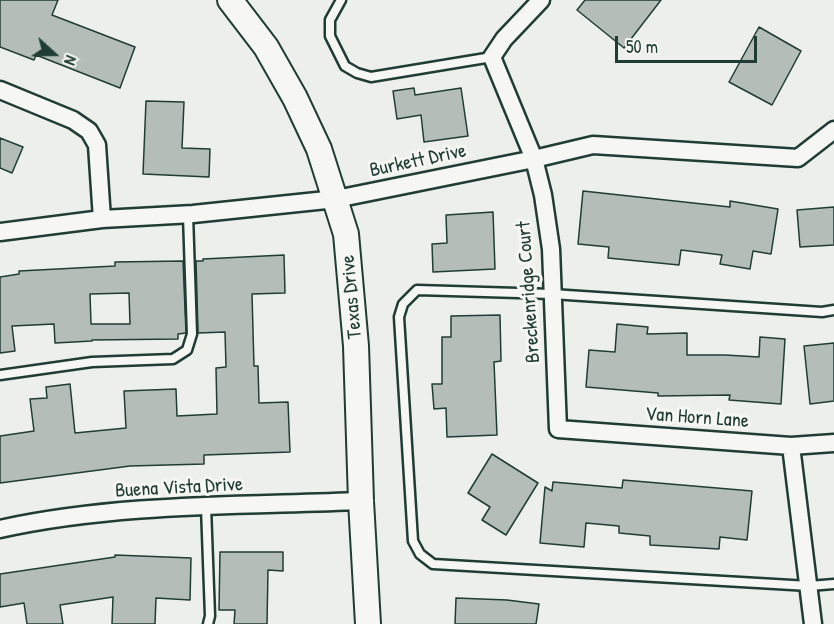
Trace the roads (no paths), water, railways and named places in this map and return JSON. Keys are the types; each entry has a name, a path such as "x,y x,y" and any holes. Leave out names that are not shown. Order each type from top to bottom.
{"street":[{"name":"Texas Drive","path":"230,0 266,47 295,98 320,149 346,234 356,346 368,624"},
{"path":"492,57 504,39 541,0"},
{"name":"Breckenridge Court","path":"492,57 534,159 543,195 551,249 558,429"},
{"path":"0,90 73,120 89,131 97,145 102,219"},
{"name":"Burkett Drive","path":"0,232 102,219 279,207 336,199 593,145 798,158 834,130"},
{"name":"Van Horn Lane","path":"558,429 791,446 834,443"},
{"path":"791,446 813,624"},
{"name":"Buena Vista Drive","path":"0,529 91,514 361,501"}],"lane":[{"path":"341,0 330,20 330,36 345,66 357,74 371,77 492,57"},
{"path":"0,375 92,362 173,358 187,350 192,334 188,214"},
{"path":"834,310 822,312 552,294 417,290 404,304 399,317 413,541 420,554 433,564 808,586 834,584"},
{"path":"206,507 210,616 208,624"}]}
